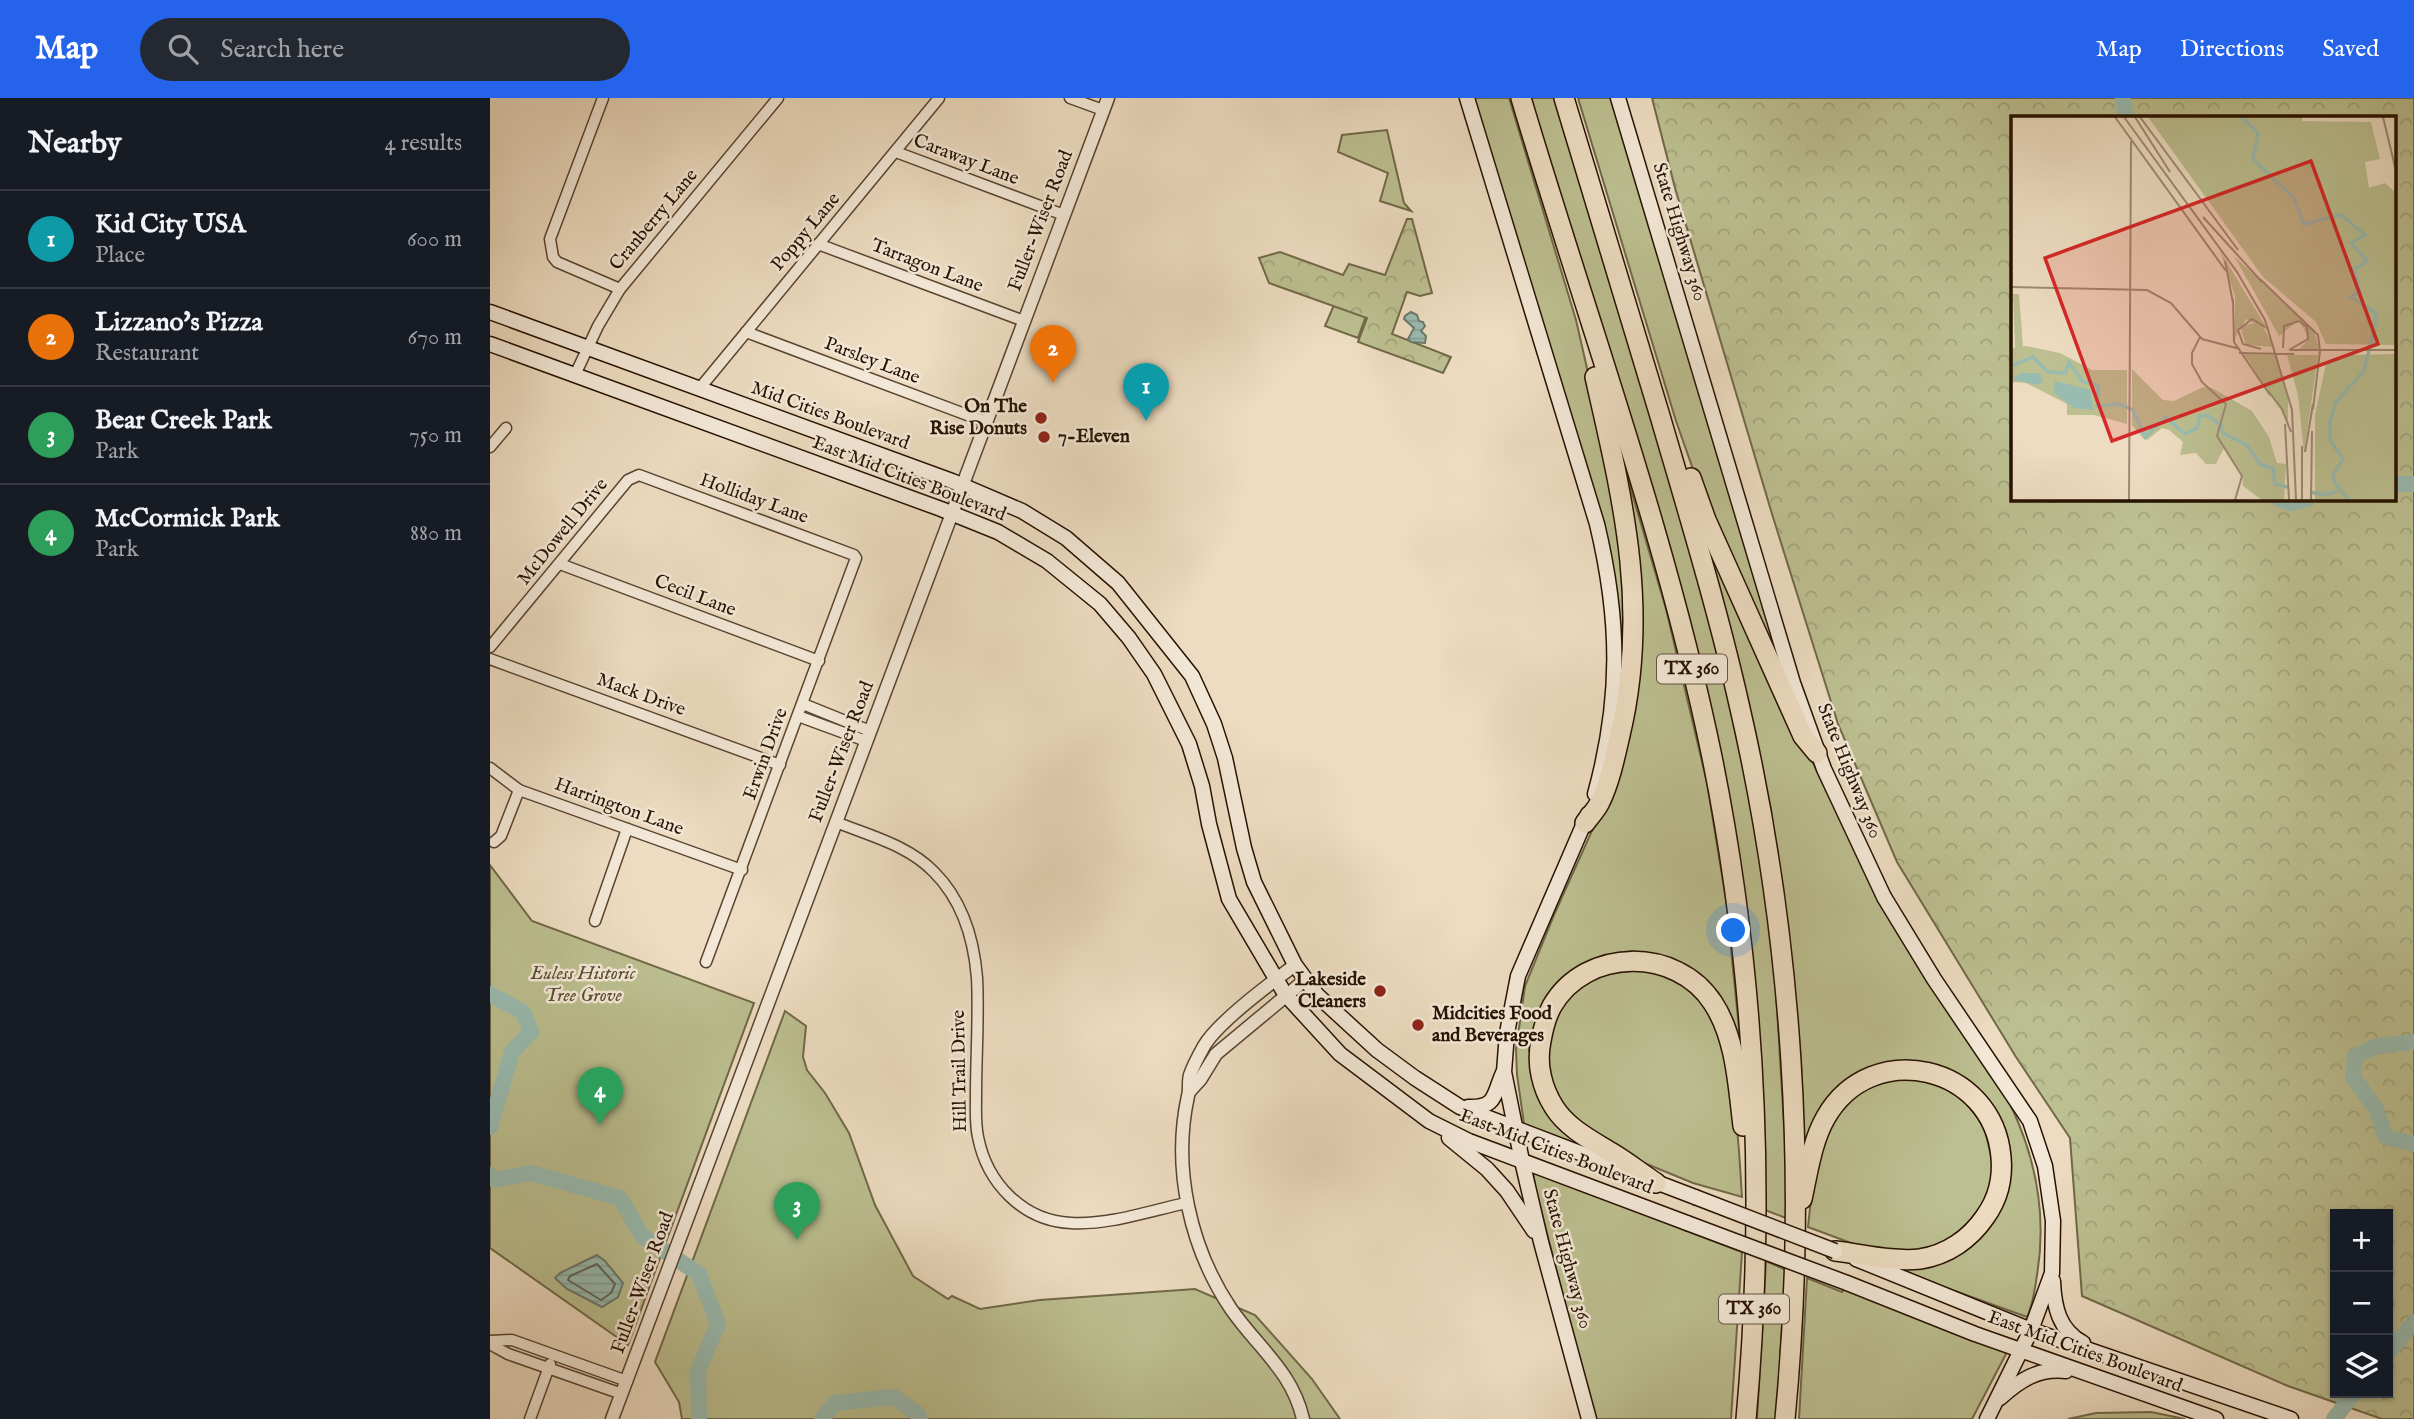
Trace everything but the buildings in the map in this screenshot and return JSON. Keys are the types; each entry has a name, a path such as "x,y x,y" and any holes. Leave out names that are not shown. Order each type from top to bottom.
{"highway":[{"name":"TX 360","path":"1521,98 1666,572 1712,757 1733,880 1746,992 1756,1199 1753,1325 1746,1419"},
{"name":"TX 360","path":"1564,98 1709,584 1737,695 1752,769 1782,960 1794,1140 1796,1227 1785,1419"},
{"path":"1538,156 1538,176 1594,370 1614,459 1631,556 1633,623 1629,688 1617,748 1600,803 1585,823"},
{"path":"1595,201 1608,222 1679,449 1706,520 1803,736 1817,753"},
{"path":"1656,1182 1569,1124 1550,1100 1540,1071 1541,1038 1553,1005 1568,987 1586,974 1605,965 1626,961 1646,961 1666,966 1691,980 1713,1002 1729,1041 1756,1199"},
{"path":"1796,1227 1821,1128 1839,1099 1856,1084 1876,1075 1900,1070 1924,1071 1947,1078 1967,1090 1982,1105 1993,1123 2000,1144 2002,1166 1999,1188 1992,1208 1980,1225 1953,1248 1920,1259 1835,1251"}],"main road":[{"name":"State Highway 360","path":"1467,98 1597,524 1610,581 1616,644 1613,706 1601,770 1585,823 1518,976 1507,1033 1504,1072 1541,1242 1589,1419"},
{"name":"State Highway 360","path":"1618,98 1793,683 1817,753 1884,897 1934,979 2030,1121 2045,1166 2053,1221 2052,1273 2031,1330 1987,1419"},
{"name":"Mid Cities Boulevard","path":"490,312 963,485 1022,511 1066,538 1118,583 1192,676 1214,724 1225,758 1254,882 1295,965 1331,1008"},
{"name":"East Mid Cities Boulevard","path":"490,344 952,513 998,533 1047,561 1100,604 1129,638 1154,674 1177,717 1202,786 1229,899 1275,980 1340,1054 1429,1121 1469,1141 2020,1350 2216,1419"},
{"name":"East Mid Cities Boulevard","path":"1331,1008 1377,1050 1460,1107 1835,1251 2031,1330 2291,1419"},
{"path":"1460,1107 1484,1107 1491,1102 1504,1072"},
{"path":"1429,1121 1487,1169 1507,1191 1541,1242"},
{"path":"2052,1273 2054,1303 2068,1333 2080,1342 2129,1364"},
{"path":"1996,1401 2019,1381 2042,1372 2055,1370 2086,1374"}],"street":[{"path":"603,98 550,239 553,257 563,266 620,289"},
{"name":"Poppy Lane","path":"700,388 939,98"},
{"path":"1070,98 1106,104"},
{"name":"Cranberry Lane","path":"575,375 597,326 620,289 773,100"},
{"name":"Fuller-Wiser Road","path":"612,1419 1106,104"},
{"name":"Caraway Lane","path":"895,152 1064,215"},
{"name":"Tarragon Lane","path":"818,244 1024,321"},
{"name":"Parsley Lane","path":"746,331 986,422"},
{"path":"490,447 506,428"},
{"name":"Holliday Lane","path":"639,475 856,558"},
{"name":"McDowell Drive","path":"490,647 628,480 639,475"},
{"name":"Erwin Drive","path":"706,961 856,558"},
{"name":"Cecil Lane","path":"560,564 818,661"},
{"name":"Mack Drive","path":"490,659 780,765"},
{"path":"803,704 868,736"},
{"path":"798,716 868,736"},
{"name":"Harrington Lane","path":"490,768 519,790 742,870"},
{"path":"494,842 501,836 519,790"},
{"name":"Hill Trail Drive","path":"836,822 905,849 918,858 936,873 964,919 970,936 977,980 977,1134 986,1164 1010,1198 1034,1216 1071,1223 1102,1222 1186,1203"},
{"path":"595,921 627,829"},
{"path":"1295,965 1223,1025 1205,1045 1189,1077 1189,1092 1182,1118 1186,1203 1201,1250 1217,1286 1233,1311 1291,1384 1303,1419"},
{"path":"1189,1092 1216,1054 1305,980"},
{"path":"490,1342 512,1340 626,1381"},
{"path":"490,1342 508,1354 622,1394"},
{"path":"530,1419 554,1354"}],"green space":[{"path":"1474,98 1509,98 1576,320 1627,565 1622,701 1619,613"},
{"path":"1530,98 1557,98 1721,656 1753,809 1773,942 1786,1158 1786,1218 1765,1210 1730,822"},
{"path":"1578,98 1613,98 1788,683 1706,506 1676,421"},
{"path":"1652,98 2414,98 2414,1419 2382,1419 2288,1386 2082,1296 2070,1138 2016,1057 1897,862 1838,724 1675,188"},
{"path":"1387,130 1404,203 1411,211 1380,201 1388,173 1338,152 1342,135"},
{"path":"1407,219 1412,219 1432,293 1420,296 1407,292 1392,334 1451,357 1443,373 1358,342 1367,318 1269,283 1259,258 1280,252 1343,275 1349,264 1385,275"},
{"path":"1334,305 1366,316 1358,338 1325,326"},
{"path":"1622,459 1666,609 1707,783 1726,900 1744,1078 1720,1006 1633,951 1593,960 1562,980 1550,994 1533,1030 1529,1051 1533,1052 1580,1139 1577,1147 1524,1124 1516,1049 1525,986 1600,813 1636,670"},
{"path":"1700,521 1863,867 2010,1104 2019,1124 2033,1166 2041,1231 2035,1286 2027,1317 1897,1270 1930,1261 2003,1189 1977,1094 1883,1068 1810,1138 1804,1138 1801,1060 1793,972 1771,810 1753,727"},
{"name":"Euless Historic Tree Grove","path":"490,865 532,921 754,1003 628,1345 490,1248"},
{"path":"1654,968 1683,982 1696,992 1720,1034 1736,1118 1742,1197 1693,1183 1637,1160 1571,1119 1549,1085 1545,1041 1562,1002 1592,976"},
{"path":"785,1011 806,1026 803,1057 807,1070 825,1093 849,1133 875,1205 913,1276 948,1299 952,1296 980,1309 1040,1300 1195,1289 1255,1315 1312,1379 1340,1419 682,1419 679,1402 655,1362"},
{"path":"1905,1075 1948,1086 1982,1116 1995,1174 1979,1216 1948,1243 1910,1253 1874,1249 1808,1227 1814,1170 1824,1130 1866,1085"},
{"path":"1533,1172 1742,1252 1731,1419 1595,1419"},
{"path":"1766,1261 1786,1270 1776,1419 1757,1419"},
{"path":"1807,1278 1842,1292 1844,1289 2004,1349 2006,1354 1972,1419 1799,1419"},
{"path":"2151,1412 2185,1419 2068,1419 2096,1413"}],"water":[{"path":"1411,312 1417,315 1425,326 1421,331 1426,336 1425,343 1411,342 1408,339 1414,328 1404,319"},
{"path":"597,1255 623,1283 618,1297 602,1307 567,1289 555,1278"}],"waterway":[{"path":"2123,98 2126,116"},
{"path":"2396,484 2414,484"},
{"path":"2282,500 2292,503 2304,500"},
{"path":"490,994 523,1012 531,1032 512,1052 490,1127"},
{"path":"2414,1042 2378,1046 2355,1056 2353,1077 2376,1109 2386,1137 2414,1144"},
{"path":"490,1175 495,1180 531,1173 620,1198 642,1236 699,1274 718,1324 698,1371 699,1419"},
{"path":"2393,1347 2414,1322"},
{"path":"822,1419 835,1403 894,1397 918,1414 920,1419"},
{"path":"2334,1419 2350,1398"}],"place":[{"name":"Lizzano's Pizza","path":"1053,383"},
{"name":"On The Rise Donuts","path":"1041,418"},
{"name":"Kid City USA","path":"1146,421"},
{"name":"7-Eleven","path":"1044,437"},
{"name":"Lakeside Cleaners","path":"1380,991"},
{"name":"Midcities Food and Beverages","path":"1418,1025"},
{"name":"McCormick Park","path":"600,1125"},
{"name":"Bear Creek Park","path":"797,1240"}]}
